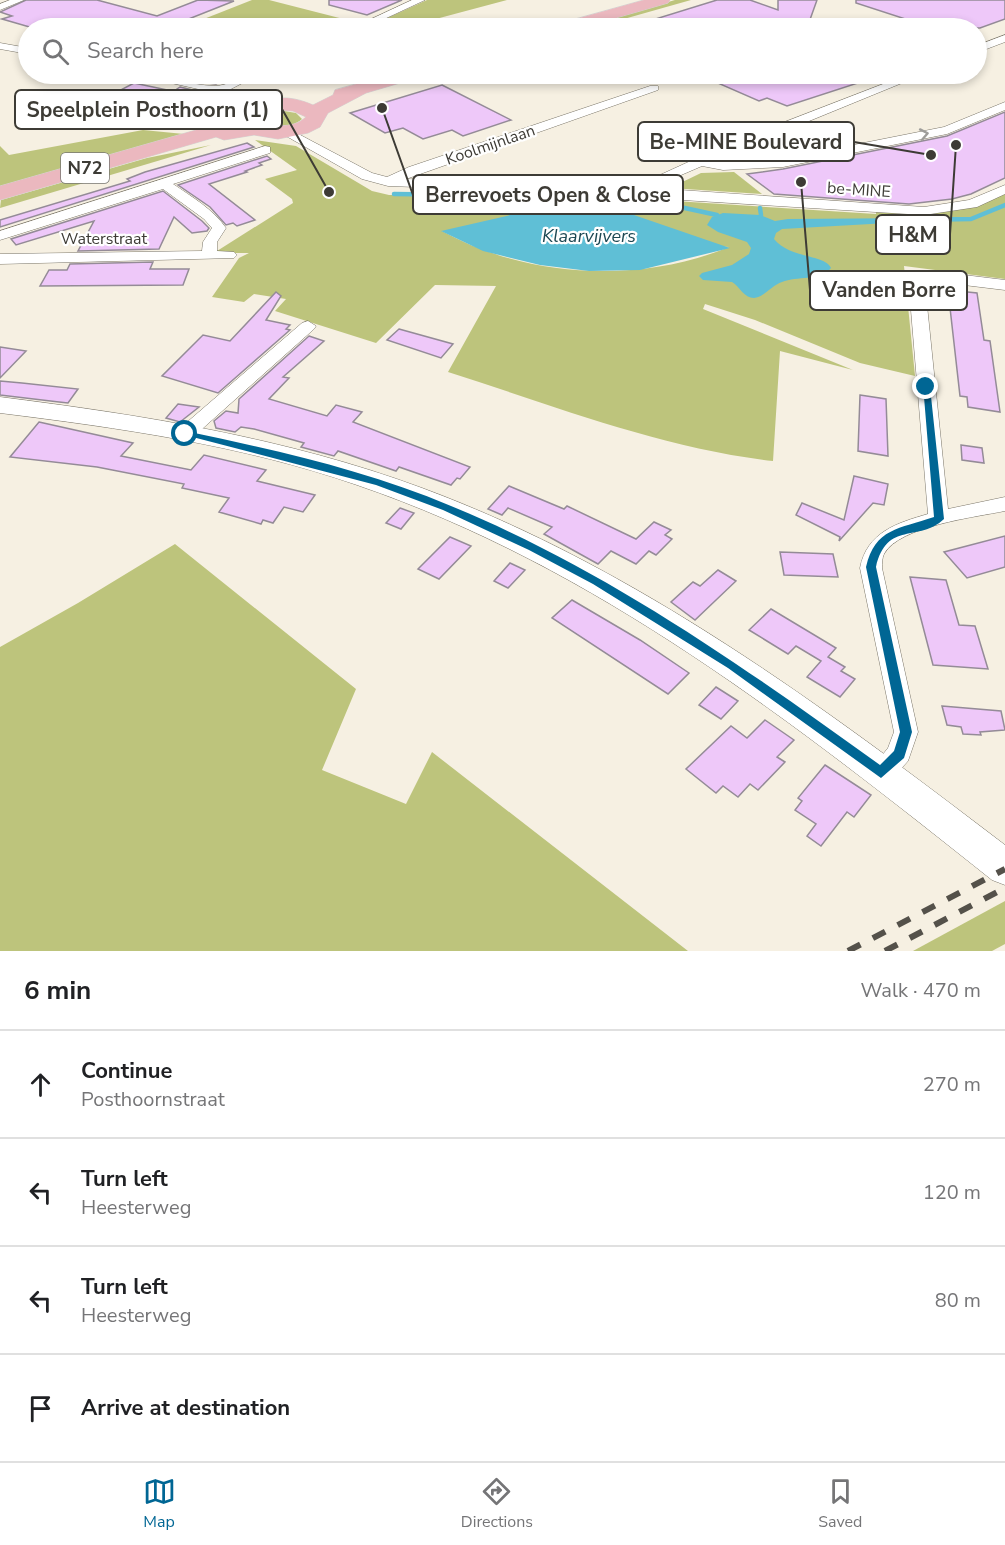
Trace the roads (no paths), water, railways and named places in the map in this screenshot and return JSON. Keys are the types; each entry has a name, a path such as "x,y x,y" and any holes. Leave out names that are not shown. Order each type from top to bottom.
{"main road":[{"path":"599,18 662,0"},
{"name":"N72","path":"257,117 285,132 320,109 361,88 375,84"},
{"name":"N72","path":"0,193 257,117 309,116"}],"street":[{"path":"0,6 19,0"},
{"path":"380,18 420,0"},
{"path":"987,45 1005,38"},
{"path":"0,46 18,49"},
{"path":"188,84 232,94 257,117"},
{"path":"218,90 232,84"},
{"name":"be-MINE","path":"388,182 604,190 635,188 654,183 893,84"},
{"name":"Koolmijnlaan","path":"388,182 414,170 654,88"},
{"name":"be-MINE","path":"701,162 723,166 783,163 947,130 1005,106"},
{"path":"309,116 309,131 331,155"},
{"path":"285,132 367,176 388,182"},
{"name":"Waterstraat","path":"0,236 125,194 166,185 170,179 265,150"},
{"path":"166,185 209,216 219,228 210,242 209,256"},
{"name":"be-MINE","path":"635,188 677,195 924,211 972,204 1005,189"},
{"name":"Waterstraat","path":"0,259 229,255"},
{"path":"939,519 918,286 920,278 931,276 1005,285"},
{"path":"185,434 308,326"},
{"path":"0,405 185,434 350,474 411,494 496,529 597,582 723,659 798,710 1005,868"},
{"path":"881,772 899,754 906,732 871,567 875,550 887,537 939,519 1005,504"}],"water":[{"name":"Klaarvijvers","path":"576,200 596,202 730,248 640,270 589,271 540,265 483,251 441,231"},
{"path":"723,213 760,215 775,221 922,218 924,221 782,229 776,233 774,239 781,245 797,253 822,260 831,268 815,277 782,282 761,296 751,298 732,282 703,280 699,276 702,273 732,265 749,254 751,248 747,242 718,232 707,225 712,217"}],"waterway":[{"path":"394,194 634,197 717,215"},
{"path":"915,220 971,219 1005,205"},
{"path":"760,208 761,215"}],"railway":[{"path":"848,951 1005,869"},
{"path":"885,951 1005,888"}],"place":[{"name":"Berrevoets Open & Close","path":"382,108"},
{"name":"H&M","path":"956,145"},
{"name":"Be-MINE Boulevard","path":"931,155"},
{"name":"Vanden Borre","path":"801,182"},
{"name":"Speelplein Posthoorn (1)","path":"329,192"}]}
